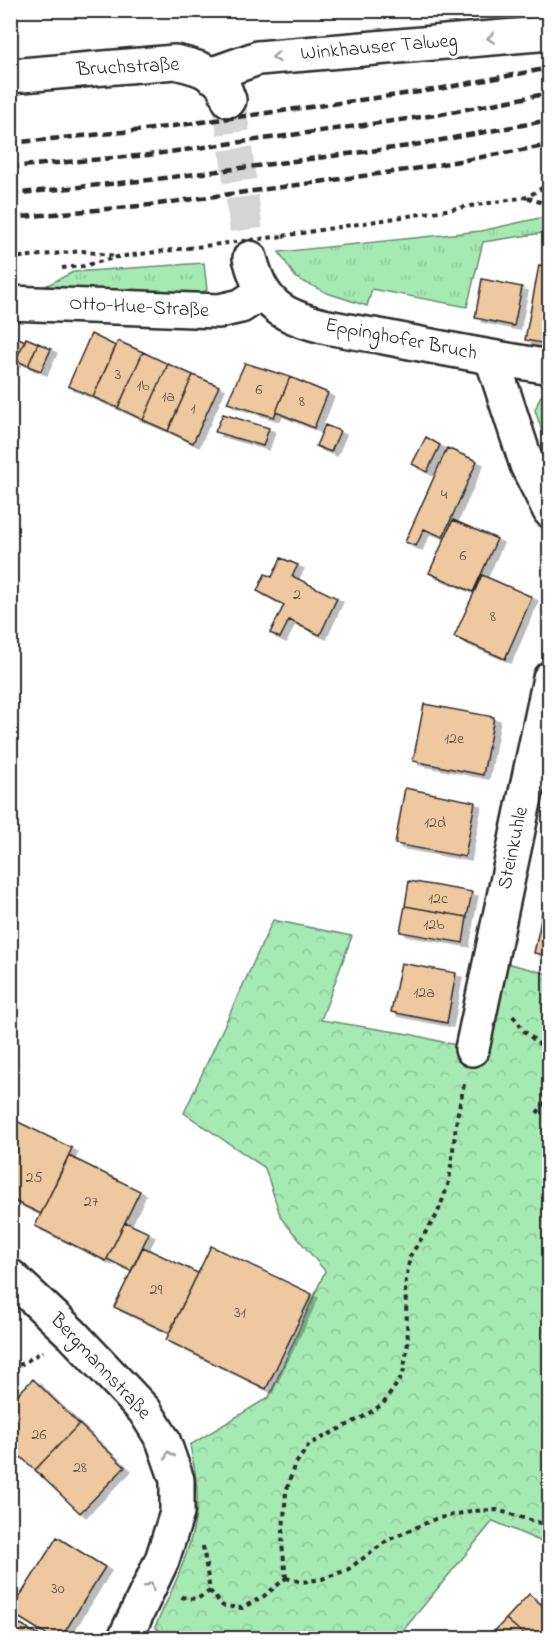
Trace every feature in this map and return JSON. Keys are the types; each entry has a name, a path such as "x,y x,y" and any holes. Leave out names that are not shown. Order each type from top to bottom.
{"street":[{"name":"Winkhauser Talweg","path":"219,87 258,58 549,33"},
{"name":"Bruchstraße","path":"10,76 175,62 197,67 219,87"},
{"path":"250,258 262,292"},
{"name":"Otto-Hue-Straße","path":"10,303 219,312 241,306 262,292"},
{"name":"Eppinghofer Bruch","path":"262,292 286,313 319,325 549,367"},
{"path":"492,358 527,465 549,511"},
{"name":"Steinkuhle","path":"472,1049 549,678"},
{"name":"Bergmannstraße","path":"10,1276 72,1334 145,1411 163,1440 177,1480 177,1513 162,1560 125,1638"}],"path":[{"path":"52,269 84,266 117,257 284,236 527,197 542,188 549,187"},
{"path":"527,197 549,203"},
{"path":"10,258 83,251 117,257"},
{"path":"486,983 525,1032 549,1053"},
{"path":"286,1578 282,1544 286,1492 294,1466 310,1444 383,1404 403,1375 408,1342 405,1287 410,1256 437,1215 449,1182 457,1117 472,1049"},
{"path":"537,1113 549,1096"},
{"path":"286,1578 302,1582 322,1579 347,1570 388,1540 435,1519 471,1511 497,1510 549,1526"},
{"path":"177,1513 201,1530 210,1591 223,1605 242,1608 264,1596 286,1578"}],"green space":[{"path":"549,216 549,232 483,242 467,307 372,289 367,306 327,293 296,278 279,252 481,231"},
{"path":"204,263 207,290 188,299 34,292 73,272"},
{"path":"550,392 549,452 535,410 540,397"},
{"path":"273,920 352,936 321,1020 409,1034 460,1046 470,1001 498,1007 506,963 549,974 549,1545 493,1521 397,1638 169,1638 155,1627 180,1572 193,1529 197,1497 190,1445 269,1397 325,1271 281,1218 265,1168 184,1113"}],"building":[{"path":"539,265 550,267 550,331 547,344 525,340"},
{"path":"482,279 522,287 514,326 475,318"},
{"path":"91,334 116,346 93,397 68,386"},
{"path":"13,335 25,341 14,363 10,361 10,340"},
{"path":"26,338 38,343 28,366 16,360"},
{"path":"118,341 143,352 118,408 93,397"},
{"path":"38,343 51,349 41,371 28,366"},
{"path":"143,352 168,364 143,420 118,408"},
{"path":"245,363 290,377 274,417 227,403"},
{"path":"168,364 193,375 168,431 143,420"},
{"path":"193,375 219,386 193,443 168,431"},
{"path":"290,377 328,393 314,428 276,412"},
{"path":"223,414 269,428 263,446 215,432"},
{"path":"325,425 340,431 331,452 316,446"},
{"path":"426,437 440,445 427,472 412,464"},
{"path":"447,448 477,461 443,537 424,529 416,546 405,542"},
{"path":"453,520 497,539 473,592 429,573"},
{"path":"281,558 298,565 292,576 337,598 320,635 289,620 280,638 270,633 284,605 257,591 265,574 272,577"},
{"path":"482,575 532,597 505,659 454,637"},
{"path":"424,704 494,717 483,775 413,761"},
{"path":"405,788 475,802 465,857 395,844"},
{"path":"409,881 472,892 467,917 405,906"},
{"path":"547,881 550,882 550,906 543,905"},
{"path":"543,905 550,906 550,932 539,930"},
{"path":"405,906 467,917 463,943 400,932"},
{"path":"539,930 550,932 550,956 534,953"},
{"path":"401,963 456,973 447,1023 391,1012"},
{"path":"10,1118 72,1148 41,1214 10,1199"},
{"path":"69,1156 140,1191 106,1261 35,1226"},
{"path":"125,1222 149,1233 131,1271 107,1259"},
{"path":"211,1246 312,1294 266,1389 166,1340"},
{"path":"143,1247 198,1273 169,1333 114,1307"},
{"path":"33,1379 79,1424 35,1470 10,1447 10,1402"},
{"path":"79,1424 125,1467 80,1513 35,1470"},
{"path":"57,1537 105,1567 61,1638 52,1638 10,1612"},
{"path":"529,1594 550,1612 550,1638 528,1638 506,1619"},
{"path":"10,1618 43,1638 10,1638"},
{"path":"506,1619 528,1638 488,1638"}],"tunnel":[{"path":"229,100 250,258"}],"railway":[{"path":"10,143 144,130 433,90 550,68"},
{"path":"10,167 148,155 436,115 550,93"},
{"path":"10,194 149,180 409,146 550,120"},
{"path":"10,218 150,205 414,169 550,145"}]}
